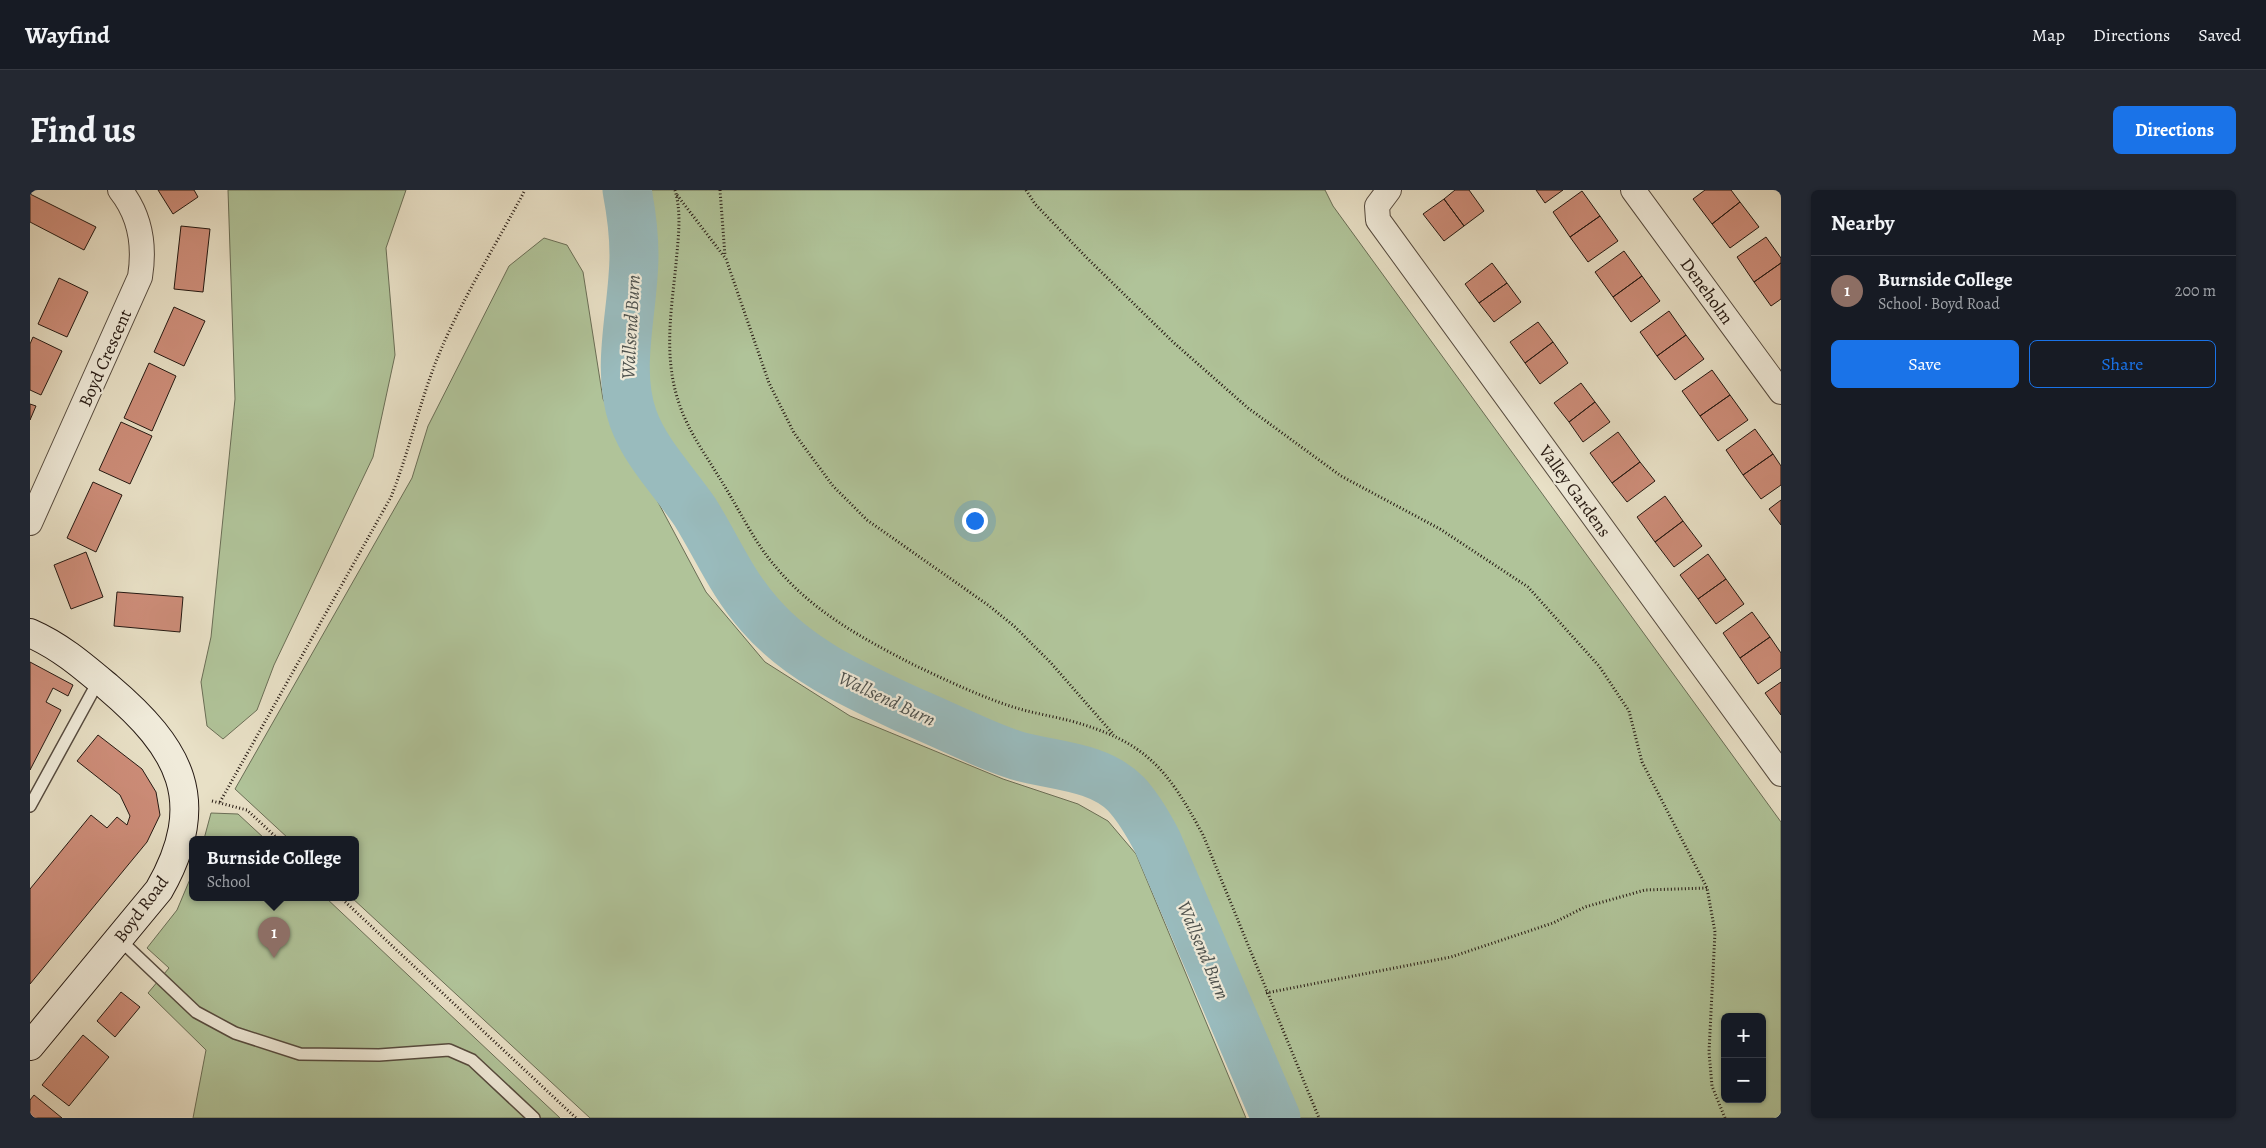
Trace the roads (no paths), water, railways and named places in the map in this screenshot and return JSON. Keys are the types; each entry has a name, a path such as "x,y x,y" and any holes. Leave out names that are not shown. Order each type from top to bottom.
{"street":[{"name":"Boyd Crescent","path":"30,523 140,277 143,260 140,230 120,190"},
{"name":"Deneholm","path":"1633,190 1781,392"},
{"name":"Valley Gardens","path":"1383,198 1378,220 1781,774"},
{"name":"Boyd Road","path":"30,633 60,648 148,723 160,738 179,775 185,796 183,832 171,869 159,890 30,1046"}],"lane":[{"path":"30,806 99,680"},
{"path":"119,939 196,1012 235,1033 300,1054 379,1054 449,1050 472,1060 534,1118"}],"waterway":[{"name":"Wallsend Burn","path":"627,190 632,222 634,255 625,358 628,399 633,418 645,444 695,512 741,591 760,615 793,646 810,659 849,681 995,748 1022,757 1090,773 1103,778 1126,794 1143,816 1157,841 1276,1118"}],"place":[{"name":"Burnside College","path":"274,958"}]}
